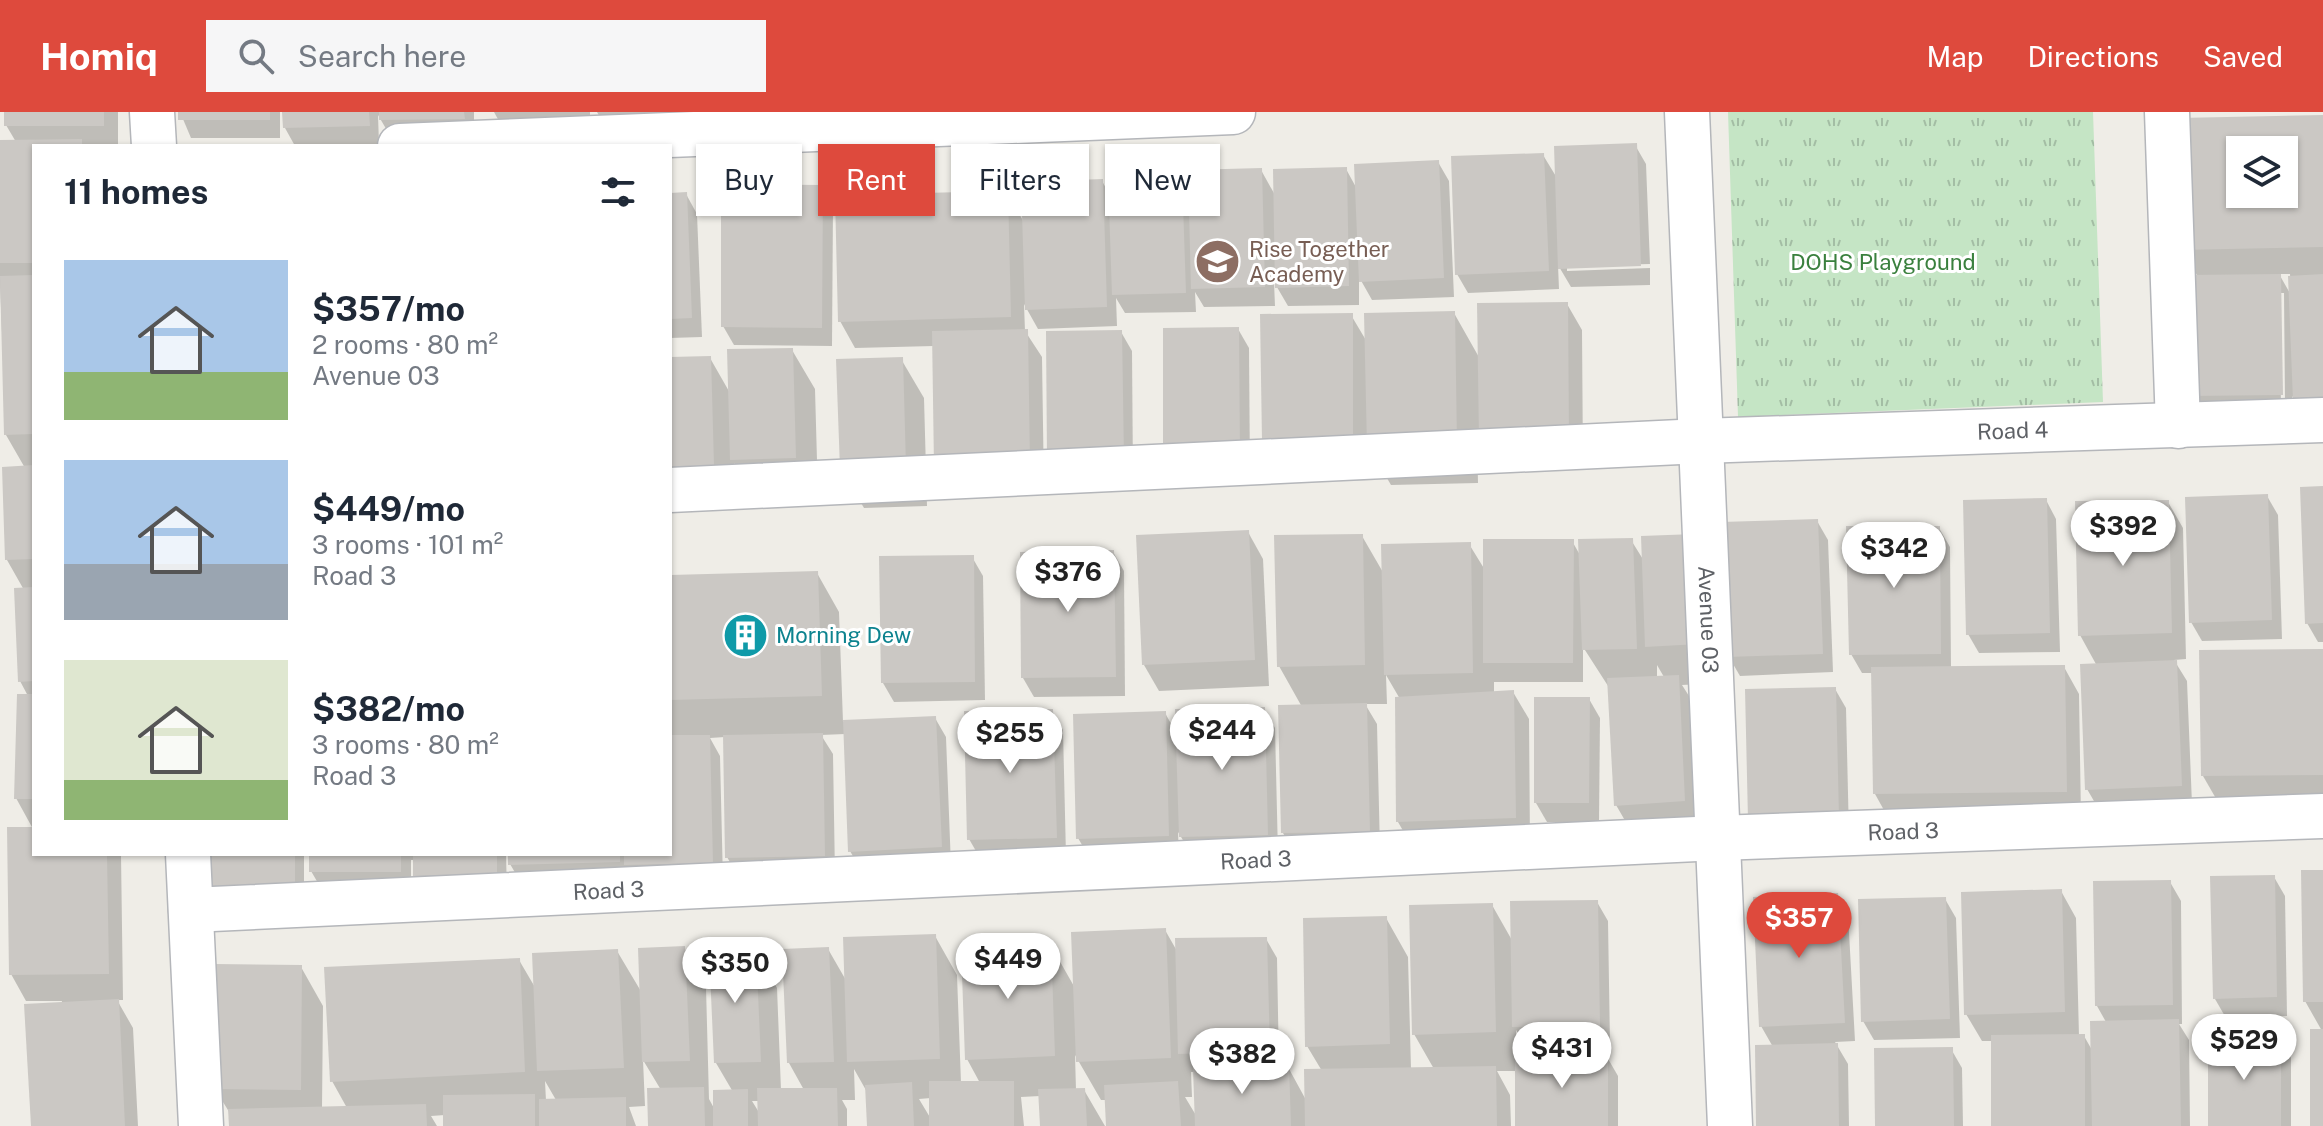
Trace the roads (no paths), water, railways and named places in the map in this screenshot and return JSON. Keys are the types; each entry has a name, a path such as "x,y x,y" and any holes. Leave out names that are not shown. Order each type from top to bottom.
{"street":[{"path":"152,112 154,144"},
{"path":"449,144 1233,112"},
{"name":"Avenue 03","path":"1687,112 1730,1126"},
{"path":"2167,112 2178,426"},
{"name":"Road 4","path":"672,490 1701,441 2323,420"},
{"name":"Road 3","path":"191,910 1718,838 2323,816"},
{"path":"188,856 201,1126"}],"place":[{"name":"Rise Together Academy","path":"1218,262"},
{"name":"Morning Dew","path":"745,635"}],"park label":[{"name":"DOHS Playground","path":"1883,262"}]}
